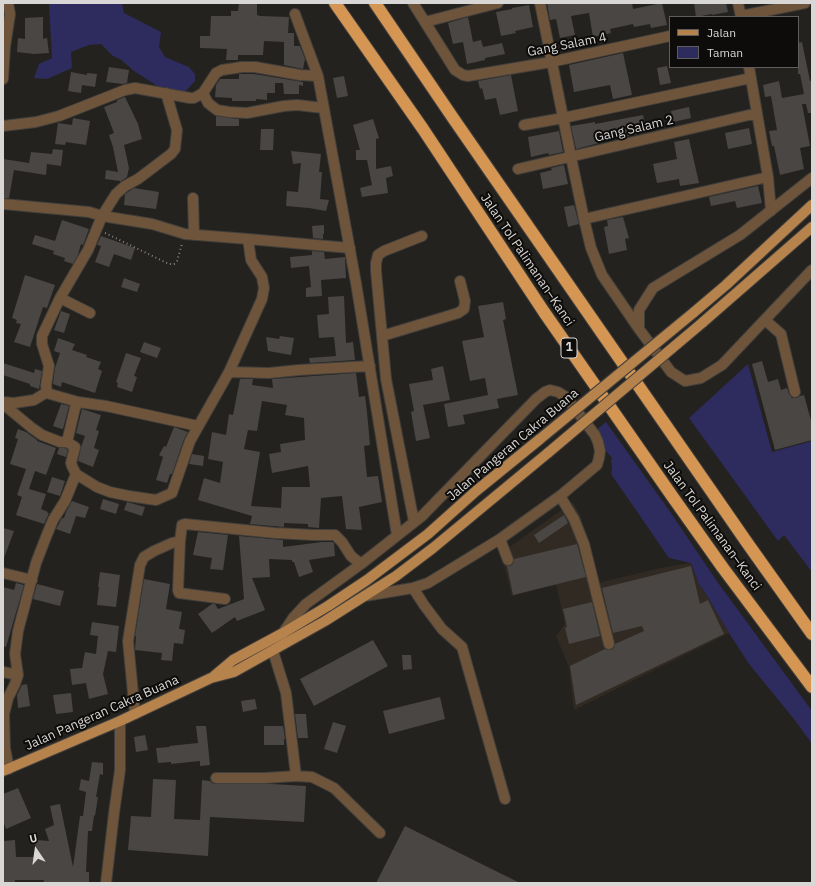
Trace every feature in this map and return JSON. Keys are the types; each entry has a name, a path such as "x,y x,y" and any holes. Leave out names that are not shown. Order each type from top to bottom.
{"highway":[{"name":"Jalan Tol Palimanan–Kanci","path":"334,3 423,130 544,312 663,483 723,568 812,687"},
{"name":"Jalan Tol Palimanan–Kanci","path":"375,3 727,514 812,634"}],"main road":[{"name":"Jalan Pangeran Cakra Buana","path":"212,678 233,660 283,633 367,580 428,534 476,491 726,285 812,205"},
{"name":"Jalan Pangeran Cakra Buana","path":"6,770 120,721 212,678 234,672 325,621 396,576 433,548 702,323 812,227"}],"street":[{"path":"3,79 5,47 10,14 8,3"},
{"path":"413,3 425,22 498,3"},
{"path":"540,3 551,62 591,248 602,275 670,372 686,381 701,378 722,365 812,270"},
{"path":"738,3 741,16 805,3"},
{"path":"295,14 318,76 350,248 397,535"},
{"name":"Gang Salam 4","path":"425,22 455,70 468,76 551,62 669,36"},
{"path":"3,126 36,122 59,116 125,90 135,88 194,98 203,93 216,73 222,70 255,67 300,76 318,76"},
{"path":"749,68 756,115 768,177 771,211"},
{"path":"524,125 751,78"},
{"path":"47,392 46,386 49,366 42,344 42,336 60,298 88,250 102,216 116,194 125,186 138,179 175,149 176,130 166,93"},
{"path":"203,93 208,103 217,110 229,112 247,113 297,105 324,108"},
{"name":"Gang Salam 2","path":"518,169 749,115 756,115"},
{"path":"584,219 768,177"},
{"path":"639,329 639,310 653,288 740,235 812,178"},
{"path":"189,234 193,198"},
{"path":"3,204 90,212 102,216 152,224 189,234 350,248"},
{"path":"414,522 386,380 376,263 378,255 384,251 422,236"},
{"path":"3,403 42,435 73,445 75,447 71,463 76,474 97,487 128,496 156,500 172,492 190,441 229,372 262,298 264,288 262,277 251,260 248,239"},
{"path":"382,336 458,313 464,309 465,302 460,281"},
{"path":"60,298 90,313"},
{"path":"765,320 780,334 795,392"},
{"path":"229,372 269,373 370,366"},
{"path":"283,633 293,618 306,604 361,564 422,516 536,399 550,390 561,393 566,397 595,435 600,451 596,464 562,499 501,543 428,583 413,588 364,596"},
{"path":"47,392 78,402 106,406 198,426"},
{"path":"3,403 34,400 47,392"},
{"path":"67,442 78,402"},
{"path":"6,770 4,714 8,698 18,675 15,654 18,631 36,564 53,520 66,501 76,474"},
{"path":"562,499 574,519 584,544 609,644"},
{"path":"225,599 179,593 177,586 182,525 185,524 275,533 335,535 342,542 351,556 361,564"},
{"path":"135,714 128,641 140,565 144,558 154,551 180,541"},
{"path":"501,543 507,559"},
{"path":"3,573 32,580"},
{"path":"413,588 442,629 462,647 505,799"},
{"path":"273,651 286,694 296,776"},
{"path":"3,672 18,675"},
{"path":"106,883 120,770 120,721"},
{"path":"216,778 312,777 334,788 380,833"}],"path":[{"path":"96,229 169,264 174,264 177,261 189,234"}],"shaded area":[{"path":"573,502 581,517 598,583 665,567 691,563 699,584 729,633 574,710 569,667 556,636 565,624 556,584 512,596 501,553"}],"green space":[{"path":"49,3 122,3 124,13 161,32 159,47 165,57 189,67 195,74 195,81 186,91 176,92 159,87 134,71 120,59 113,56 101,44 89,45 71,52 72,68 47,79 34,78 39,64 52,58"},
{"path":"748,364 772,452 812,441 812,572 784,535 778,541 689,418"},
{"path":"606,422 671,513 716,580 812,711 812,744 794,719 749,664 699,584 691,563 669,558 611,474 612,458 604,449 595,431"}],"building":[{"path":"239,3 257,3 257,15 260,16 289,17 288,33 294,33 294,46 300,46 305,59 303,69 284,65 284,42 264,41 263,55 238,55 238,60 226,60 227,49 200,48 200,36 210,36 211,16 231,16 231,11 238,11"},
{"path":"547,3 632,3 633,9 662,3 667,25 651,28 650,24 634,27 633,24 610,29 611,33 593,37 589,13 571,16 575,35 560,38 556,19 550,20"},
{"path":"694,3 726,3 728,12 696,16"},
{"path":"529,5 533,27 501,36 496,12"},
{"path":"43,17 43,39 47,38 49,53 34,54 17,52 18,38 25,39 25,18"},
{"path":"468,17 473,42 481,40 483,47 502,43 505,54 485,58 485,60 467,64 463,42 453,44 448,23"},
{"path":"802,42 810,81 812,81 812,113 808,113 806,104 802,104 810,146 800,148 804,169 780,175 774,146 772,146 769,131 777,130 771,96 765,97 763,85 779,81 782,98 804,94 800,74 798,74 799,43"},
{"path":"623,53 632,95 613,99 610,85 574,92 569,65"},
{"path":"667,66 671,83 660,85 657,68"},
{"path":"109,67 129,70 127,83 106,82"},
{"path":"71,72 87,75 87,73 97,74 95,87 82,85 81,93 68,91"},
{"path":"239,74 254,74 303,82 303,86 299,85 299,94 284,94 283,83 275,83 275,93 267,93 267,100 256,99 256,101 232,101 232,98 215,97 216,85 220,79 239,79"},
{"path":"511,75 518,111 500,115 496,98 485,100 482,88 480,89 478,81"},
{"path":"344,76 348,96 337,98 333,78"},
{"path":"125,97 138,124 142,139 124,145 129,168 127,177 120,182 105,179 106,170 118,172 109,135 114,133 104,107"},
{"path":"689,107 691,118 673,122 671,111"},
{"path":"643,115 647,132 599,142 576,149 571,126 595,122 595,124"},
{"path":"216,116 239,119 239,126 216,126"},
{"path":"73,118 90,121 86,145 66,142 65,145 55,144 58,123 72,125"},
{"path":"373,119 379,138 376,139 376,169 391,166 393,176 386,178 388,193 362,197 360,188 372,185 367,160 356,160 356,150 360,150 353,125"},
{"path":"749,128 752,144 728,149 725,133"},
{"path":"261,129 274,129 273,150 260,150"},
{"path":"559,131 563,152 549,155 548,153 531,157 528,137"},
{"path":"689,139 699,183 680,186 679,179 657,183 653,164 677,159 674,142"},
{"path":"53,149 63,150 61,166 47,164 46,175 14,170 9,198 3,198 3,159 29,163 31,152 52,154"},
{"path":"291,151 321,154 319,172 322,172 320,199 329,200 326,211 286,206 287,191 298,192 301,163 293,164"},
{"path":"564,165 568,184 543,189 540,173 552,170 551,168"},
{"path":"758,186 762,203 737,208 735,201 711,206 709,197"},
{"path":"134,188 159,192 156,209 124,205 125,194"},
{"path":"574,205 579,224 568,227 564,207"},
{"path":"623,217 629,238 625,239 627,250 609,254 604,227 608,226 607,220"},
{"path":"62,220 89,229 73,264 64,261 65,258 53,254 54,251 32,244 35,235 55,241"},
{"path":"324,225 323,239 313,238 312,226"},
{"path":"101,236 135,248 131,260 114,254 109,267 95,262 101,246 97,245"},
{"path":"312,251 324,252 325,259 345,257 346,278 321,280 322,296 306,297 306,288 311,287 309,266 291,268 290,257 312,255"},
{"path":"25,275 55,285 47,308 43,307 30,347 14,342 21,324 16,323 17,320 12,318"},
{"path":"124,278 140,284 137,292 121,287"},
{"path":"344,296 346,343 353,342 355,360 310,363 309,358 336,356 334,337 319,338 317,315 329,314 328,297"},
{"path":"503,302 506,319 503,320 518,395 497,399 499,408 463,415 465,424 448,427 444,404 488,395 485,378 470,381 462,341 484,337 478,306"},
{"path":"61,311 70,314 64,333 54,330"},
{"path":"280,336 294,338 291,355 268,351 266,337 279,339"},
{"path":"58,338 75,344 72,350 101,362 98,369 102,371 95,393 62,382 61,387 53,384 55,368 60,353 54,351"},
{"path":"144,342 161,348 157,358 140,352"},
{"path":"126,353 141,358 134,376 137,377 132,392 117,387 118,383 116,382"},
{"path":"762,361 768,382 778,379 781,390 787,388 792,398 797,398 804,395 812,424 812,440 775,450 752,364"},
{"path":"3,363 34,373 35,369 42,371 39,389 30,386 30,384 3,375"},
{"path":"443,366 450,400 423,405 430,438 416,441 411,412 414,411 409,384 433,380 431,369"},
{"path":"356,373 359,397 365,396 367,412 370,445 364,446 367,477 378,476 382,502 359,507 362,530 346,529 342,496 321,498 319,528 308,527 308,524 284,523 284,527 250,524 252,516 198,500 204,478 220,483 223,462 208,459 212,432 226,435 229,414 233,415 240,379 253,379 252,385 273,388 272,379","holes":["262,401 287,405 285,415 304,418 305,440 280,444 281,452 269,454 272,473 308,466 310,487 282,487 281,508 251,506 260,452 244,449 248,430 257,431"]},
{"path":"61,404 69,406 63,429 53,426"},
{"path":"82,409 101,415 96,430 99,431 94,448 99,450 93,467 78,461 85,436 76,433"},
{"path":"174,427 188,432 167,483 156,480 163,457 159,455 164,446 166,447"},
{"path":"18,429 26,432 37,441 56,448 46,475 35,471 29,489 46,494 41,509 49,513 44,524 16,515 22,497 17,495 26,469 10,464 18,439 15,438"},
{"path":"59,448 65,448 68,450 66,457 57,454"},
{"path":"192,454 204,456 203,466 189,464"},
{"path":"52,477 65,481 60,496 47,492"},
{"path":"103,499 119,504 116,514 100,509"},
{"path":"72,501 89,507 85,518 76,516 70,534 56,529 62,518 64,518"},
{"path":"127,502 145,507 142,516 124,510"},
{"path":"564,515 568,523 539,543 534,535"},
{"path":"3,528 14,531 4,558 3,558"},
{"path":"198,532 228,535 223,570 210,569 212,558 193,555"},
{"path":"239,536 283,540 283,547 332,542 334,543 335,556 309,560 313,572 299,577 292,560 269,559 270,577 252,578 265,610 237,621 235,617 212,633 198,614 212,604 215,604 218,609 244,599"},
{"path":"577,544 586,577 513,595 507,566 513,564 514,559"},
{"path":"691,566 700,604 708,600 724,634 576,705 570,666 605,649 611,650 614,648 615,644 644,631 642,626 613,633 602,588"},
{"path":"100,572 120,575 116,607 97,605"},
{"path":"144,579 170,584 166,609 182,612 179,629 185,630 183,644 174,643 172,661 161,660 162,653 135,650 135,636"},
{"path":"16,583 24,585 6,647 3,646 3,587 14,590"},
{"path":"37,584 64,591 60,606 33,599"},
{"path":"592,602 600,636 569,644 565,628 567,627 563,609"},
{"path":"92,622 119,626 116,652 108,651 103,674 108,694 89,699 86,683 72,685 70,669 82,668 85,652 96,654 98,636 90,635"},
{"path":"373,640 388,666 314,706 300,679"},
{"path":"402,655 411,655 412,669 403,670"},
{"path":"27,684 30,706 18,708 17,695 22,685"},
{"path":"71,693 73,712 56,714 53,695"},
{"path":"440,697 445,719 389,734 383,711"},
{"path":"255,699 257,709 243,712 241,701"},
{"path":"295,714 306,714 308,738 298,738"},
{"path":"333,722 346,726 337,753 324,749"},
{"path":"196,726 206,726 210,765 200,766 200,761 171,764 171,762 158,763 156,748 198,743"},
{"path":"264,726 283,726 285,739 284,745 264,745"},
{"path":"145,735 148,750 136,752 134,737"},
{"path":"92,762 103,763 103,775 100,774 96,797 98,797 92,831 88,831 86,872 89,872 89,882 43,883 44,880 15,880 15,883 3,883 3,841 15,840 16,857 34,857 36,840 49,841 45,829 54,825 50,806 60,804 73,867 80,816 83,816 86,792 79,790 81,779 89,781"},
{"path":"153,779 176,780 174,819 200,820 202,780 210,781 216,784 272,784 306,786 304,822 210,817 208,856 128,850 131,816 151,817"},
{"path":"18,788 31,818 6,829 3,821 3,794"},
{"path":"405,826 520,883 376,883"}]}
